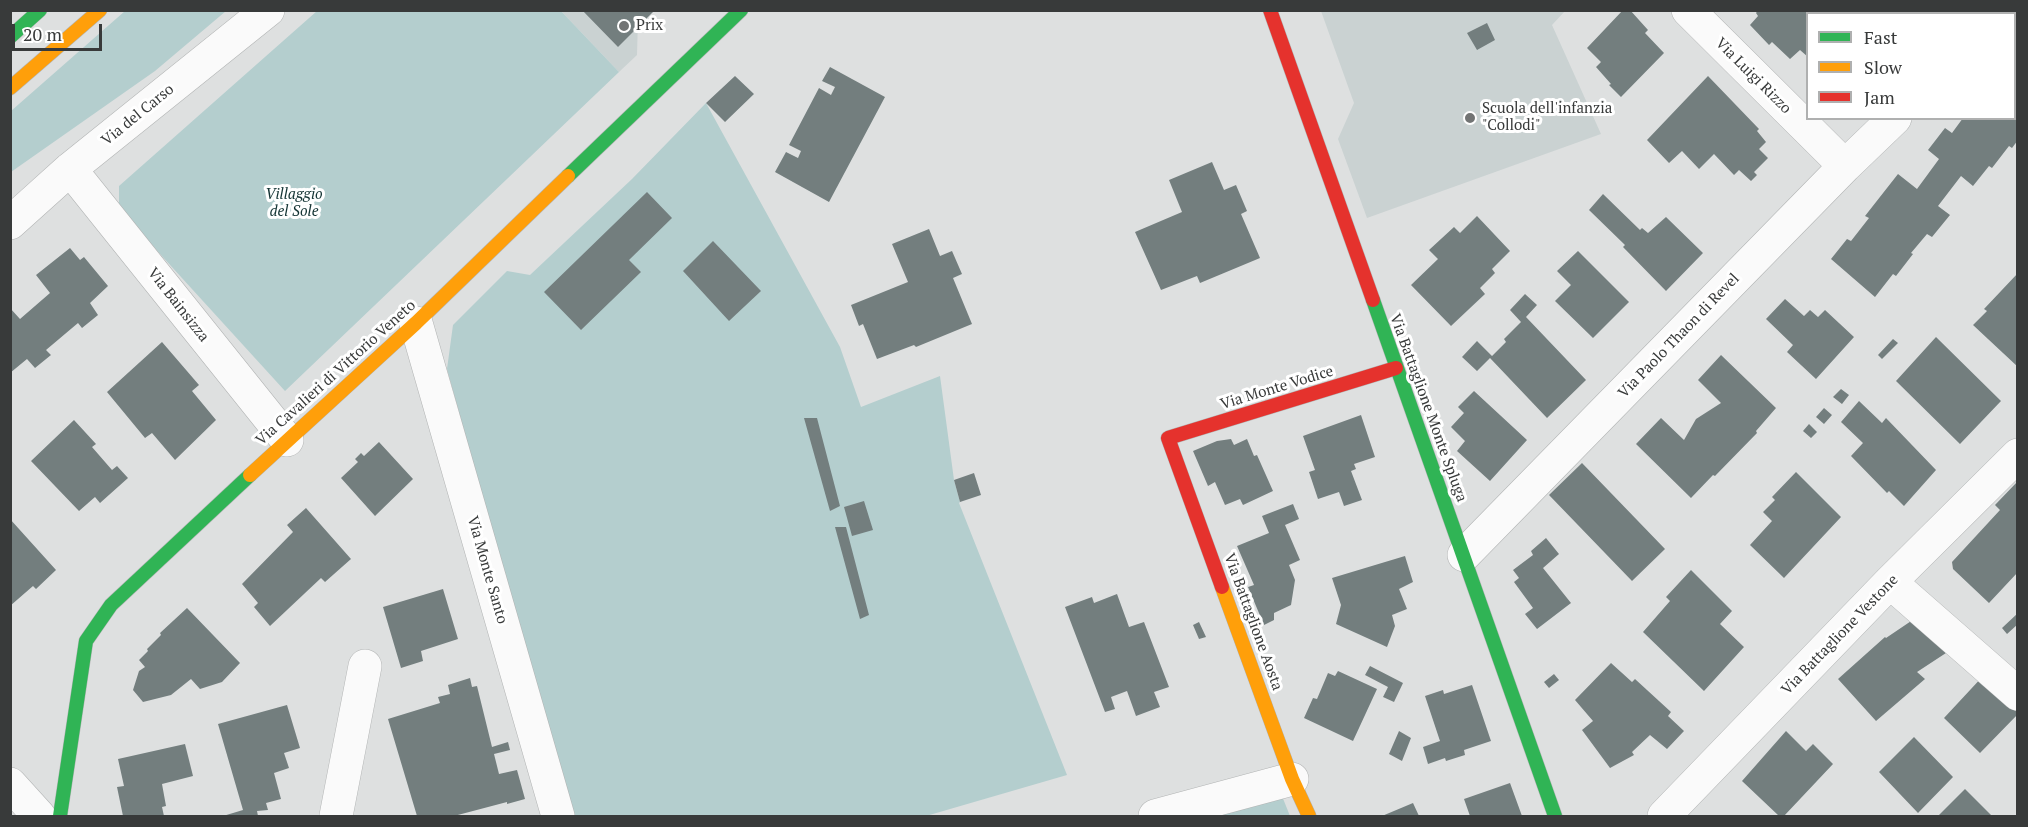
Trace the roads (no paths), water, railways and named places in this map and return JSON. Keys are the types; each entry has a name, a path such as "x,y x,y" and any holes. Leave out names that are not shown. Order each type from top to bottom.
{"street":[{"path":"10,37 40,10"},
{"path":"10,88 100,10"},
{"name":"Via del Carso","path":"10,223 70,169 268,10"},
{"name":"Via Cavalieri di Vittorio Veneto","path":"60,816 86,641 111,605 416,323 741,10"},
{"name":"Via Battaglione Monte Spluga","path":"1270,10 1555,816"},
{"name":"Via Luigi Rizzo","path":"1688,10 1845,166"},
{"name":"Via Paolo Thaon di Revel","path":"1464,555 1845,166 1893,120"},
{"name":"Via Bainsizza","path":"70,169 287,440"},
{"name":"Via Monte Santo","path":"416,323 558,816"},
{"name":"Via Monte Vodice","path":"1168,438 1396,368"},
{"name":"Via Battaglione Aosta","path":"1168,438 1292,779 1309,816"},
{"name":"Via Battaglione Vestone","path":"1664,816 1890,582 2018,455"},
{"path":"1890,582 2018,694"},
{"path":"336,816 366,666"},
{"path":"1155,816 1292,779"},
{"path":"10,784 39,816"}],"place":[{"name":"Prix","path":"624,26"},
{"name":"Scuola dell'infanzia \"Collodi\"","path":"1470,118"}],"park label":[{"name":"Villaggio del Sole","path":"294,204"}]}
